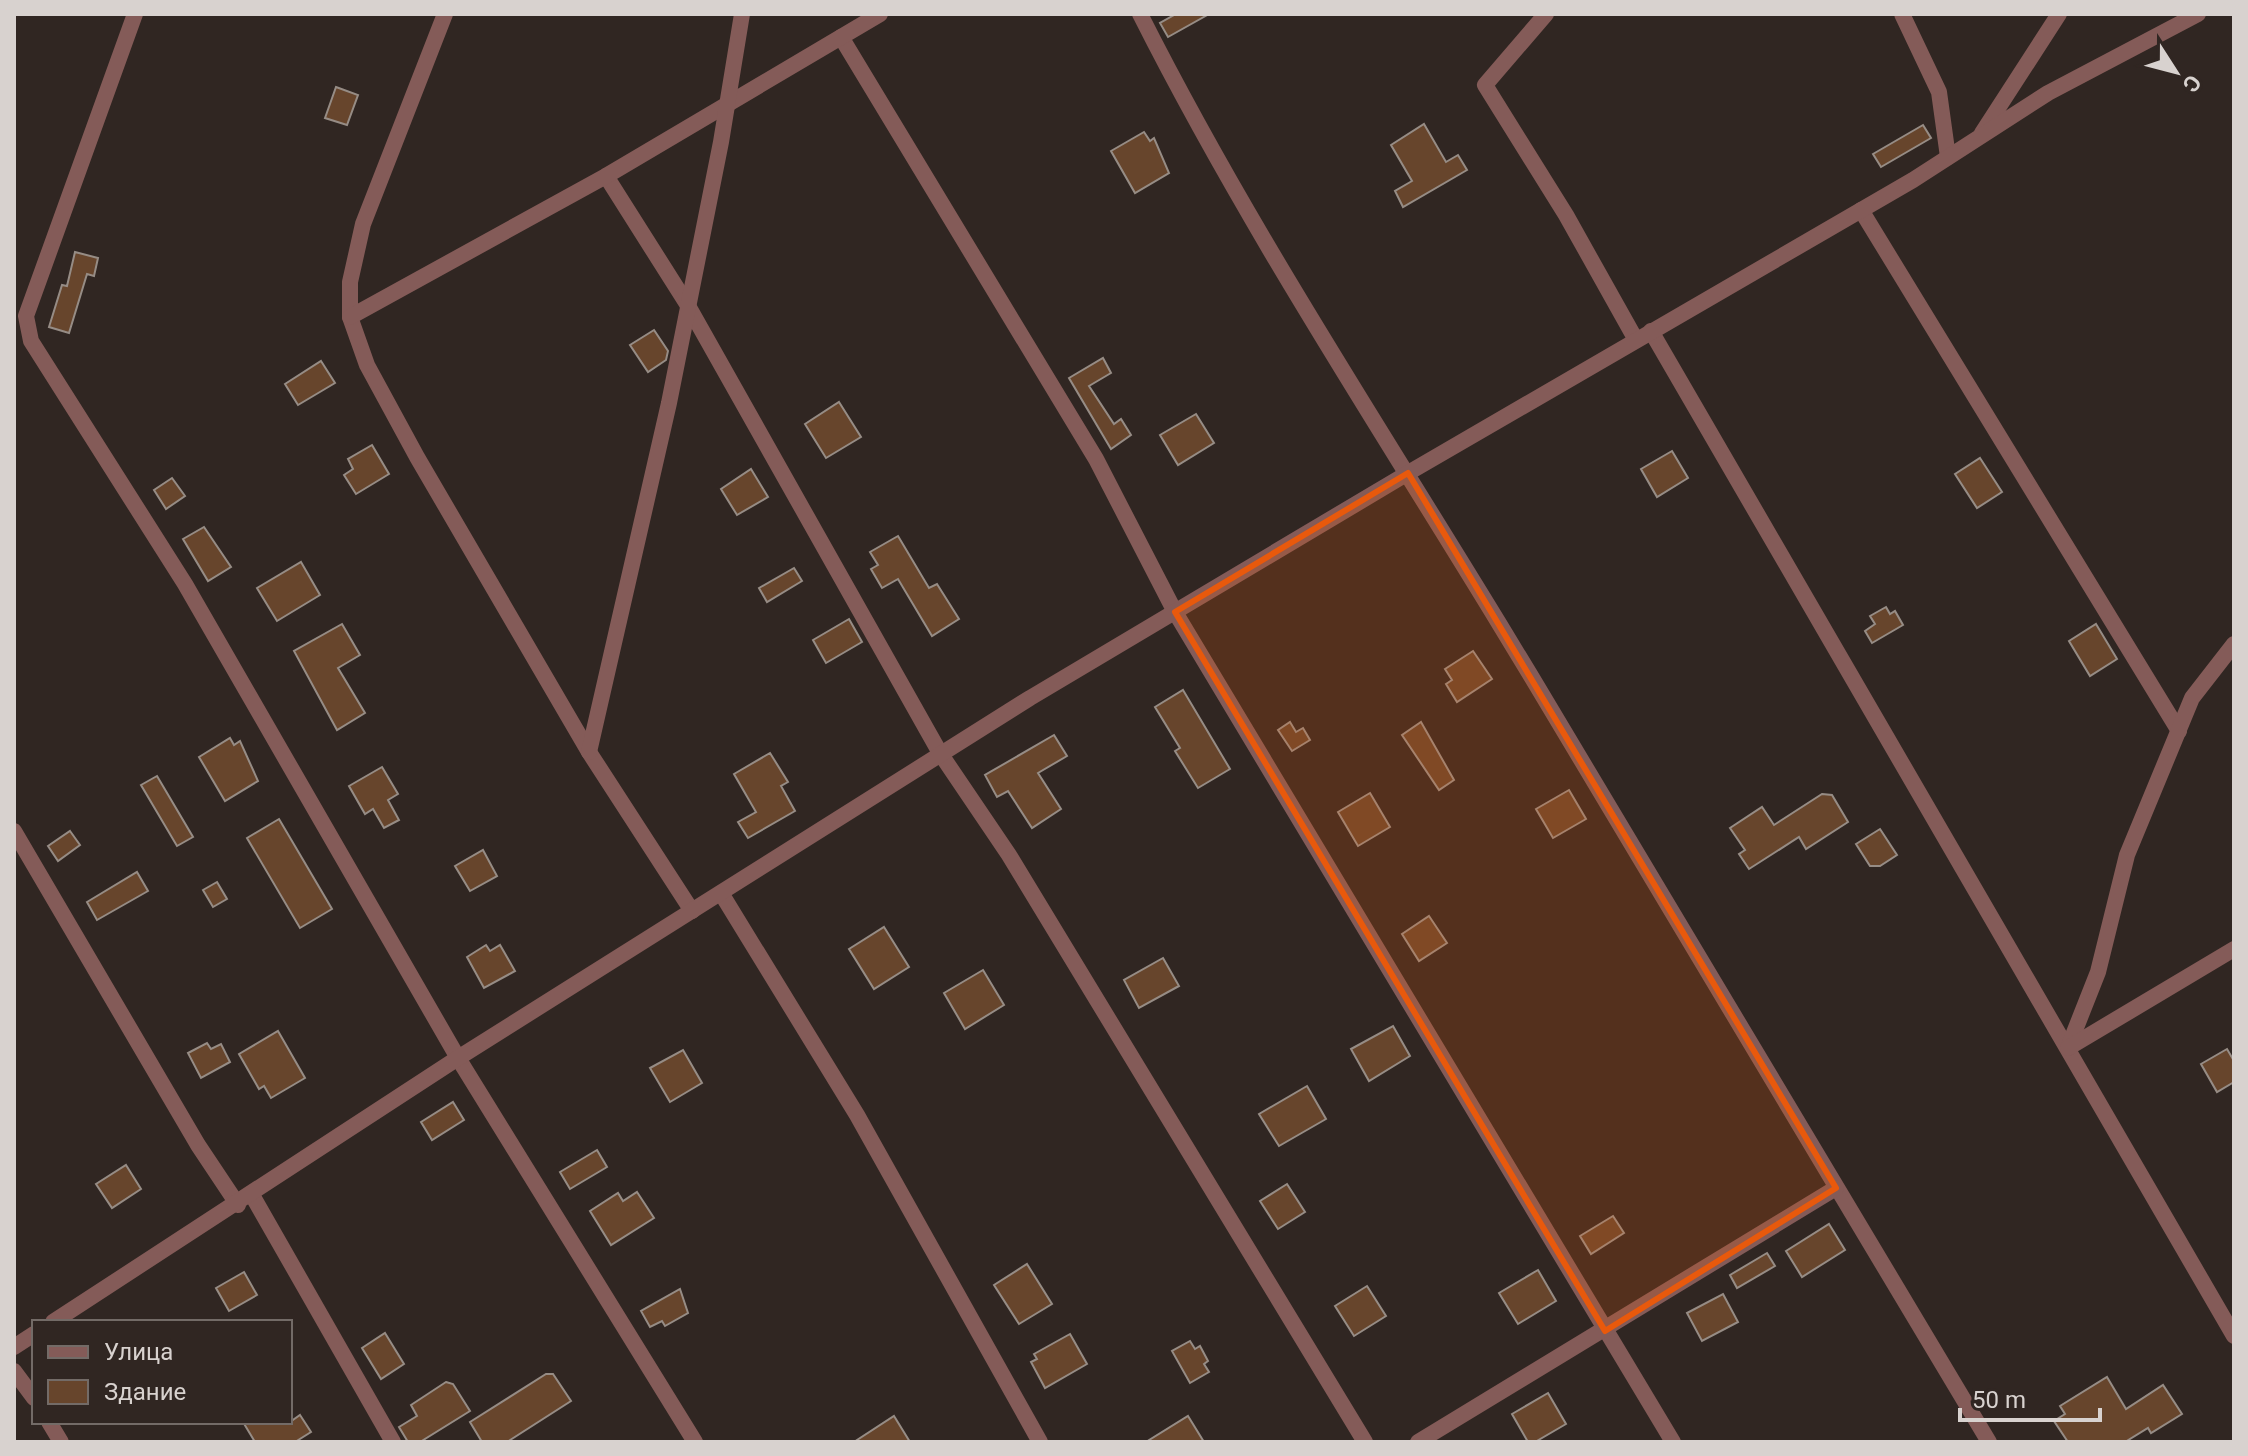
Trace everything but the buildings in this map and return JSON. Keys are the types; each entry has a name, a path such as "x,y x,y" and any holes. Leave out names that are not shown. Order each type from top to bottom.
{"street":[{"path":"135,14 26,316 31,341 185,584 458,1058 695,1442"},
{"path":"445,14 363,224 350,282 350,317 367,365 403,431 589,752 692,911"},
{"path":"589,752 669,403 742,14"},
{"path":"350,317 606,176 880,14"},
{"path":"1140,14 1296,299 1408,473 1989,1442"},
{"path":"1546,14 1485,85 1566,215 1636,340"},
{"path":"1902,14 1939,92 1948,157"},
{"path":"1979,137 2059,14"},
{"path":"56,1320 245,1200 458,1058 940,753 1408,473 1861,210 2048,93 2198,14"},
{"path":"841,37 1096,459 1175,612 1673,1442"},
{"path":"606,176 687,304 940,753 1017,868 1365,1442"},
{"path":"1861,210 2179,731"},
{"path":"1651,331 2234,1336"},
{"path":"2068,1048 2098,972 2127,855 2192,698 2234,644"},
{"path":"14,831 198,1145 245,1200 393,1442"},
{"path":"721,893 857,1115 1040,1442"},
{"path":"2068,1048 2234,949"},
{"path":"1418,1442 1836,1188"},
{"path":"14,1347 32,1335"},
{"path":"14,1371 32,1395"},
{"path":"50,1424 61,1442"}],"highlighted area":[{"path":"1408,473 1836,1188 1605,1331 1175,612"}]}
